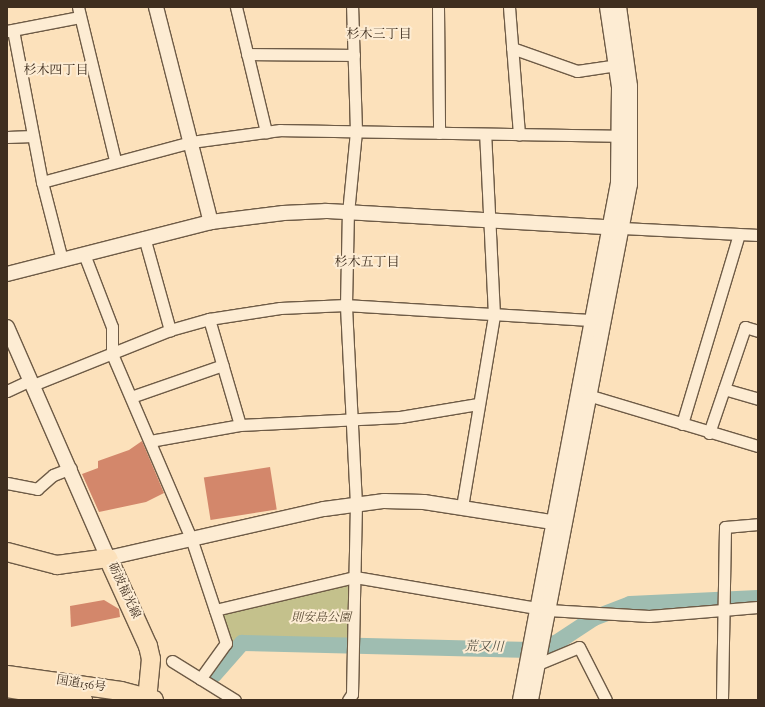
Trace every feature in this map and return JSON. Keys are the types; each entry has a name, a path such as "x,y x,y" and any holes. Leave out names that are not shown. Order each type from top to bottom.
{"main road":[{"name":"砺波福光線","path":"7,552 57,565 108,558 148,646 151,660 150,699"},
{"name":"国道156号","path":"7,675 48,686 83,700"},
{"name":"国道156号","path":"7,688 48,686 150,699"}],"street":[{"path":"156,7 210,222"},
{"path":"236,7 266,132"},
{"path":"348,700 352,694 356,577 356,504 346,305 348,213 356,131 352,7"},
{"path":"438,7 439,133"},
{"path":"509,7 519,135"},
{"path":"607,7 617,65 626,136"},
{"path":"559,523 591,396 617,228 630,86 619,7"},
{"path":"62,260 42,182 10,31 79,12 115,160"},
{"path":"512,48 577,71 617,65"},
{"path":"247,54 354,55"},
{"path":"42,182 115,160 191,142 266,132 356,131 626,136"},
{"path":"462,507 494,315 485,134"},
{"path":"7,137 33,136"},
{"path":"7,274 144,237 210,222 283,213 348,213 758,236"},
{"path":"520,700 542,609 559,523 593,320 617,228"},
{"path":"682,424 739,234"},
{"path":"144,237 170,330"},
{"path":"84,254 112,327 112,354 191,538 226,643 200,679"},
{"path":"7,391 112,354 170,330 210,319 280,308 346,305 593,320"},
{"path":"210,319 240,425"},
{"path":"7,327 71,468 108,558 191,538 356,504 424,502 559,523"},
{"path":"709,433 745,327 758,331"},
{"path":"131,397 223,365"},
{"path":"724,389 758,398"},
{"path":"591,396 709,433 758,446"},
{"path":"150,441 240,425 352,418 400,417 478,404"},
{"path":"7,483 37,489 53,475 71,468"},
{"path":"722,700 725,527 758,524"},
{"path":"215,610 356,577 542,609 649,616 758,607"},
{"path":"531,700 538,664 542,609"},
{"path":"538,664 579,648 606,700"},
{"path":"172,661 235,700"}],"green space":[{"name":"則安島公園","path":"353,581 350,651 249,648 236,653 222,613"}],"building":[{"path":"142,441 164,493 146,502 99,512 82,474 98,468 98,461 129,450"},
{"path":"270,467 277,509 211,520 204,477"},
{"path":"104,600 119,609 120,617 71,627 70,606"}],"waterway":[{"name":"荒又川","path":"214,675 242,643 533,650 556,643 594,618 630,604 758,598"}],"district":[{"name":"杉木三丁目","path":"379,35"},
{"name":"杉木四丁目","path":"56,71"},
{"name":"杉木五丁目","path":"367,263"}]}
